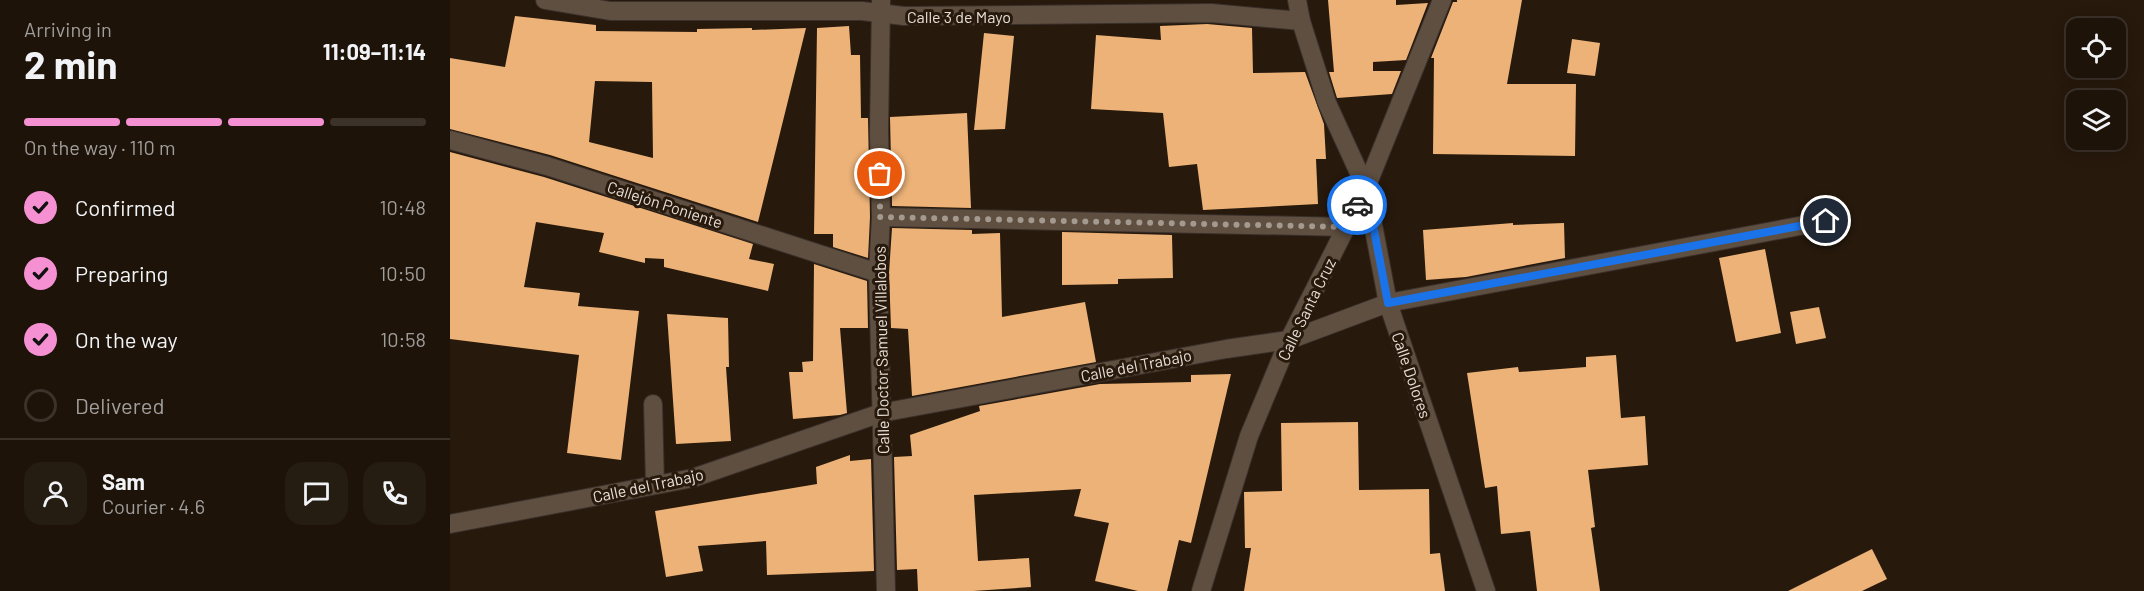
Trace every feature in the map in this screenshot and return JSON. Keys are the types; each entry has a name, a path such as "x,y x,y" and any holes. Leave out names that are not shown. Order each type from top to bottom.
{"street":[{"name":"Calle 3 de Mayo","path":"545,0 610,11 862,11 880,7 904,16 1210,13 1301,21"},
{"name":"Calle Dolores","path":"1297,0 1301,21 1327,103 1366,188 1388,303 1486,591"},
{"name":"Calle Santa Cruz","path":"1201,591 1248,436 1289,340 1366,188 1442,0"},
{"name":"Calle Doctor Samuel Villalobos","path":"880,7 878,273 886,591"},
{"name":"Callejón Poniente","path":"450,140 547,166 878,273"},
{"path":"880,217 1346,227"},
{"name":"Calle del Trabajo","path":"450,524 693,478 881,413 1226,349 1289,340 1388,303 1826,221"},
{"path":"653,405 655,485"}],"building":[{"path":"1328,0 1396,0 1396,5 1428,3 1406,60 1373,62 1373,71 1401,71 1392,94 1337,98 1329,72 1334,72"},
{"path":"1457,0 1522,0 1507,84 1576,84 1575,156 1433,154 1434,58 1431,58 1453,2"},
{"path":"515,16 596,25 596,31 697,32 697,29 806,28 758,222 550,155 450,129 450,58 505,67","holes":["595,81 652,82 653,158 589,142"]},
{"path":"1207,24 1252,28 1253,73 1305,72 1324,124 1326,159 1316,159 1318,204 1203,210 1197,164 1169,167 1163,113 1091,109 1096,35 1161,40 1160,26"},
{"path":"849,26 851,55 860,55 861,118 868,118 870,217 868,258 833,247 833,234 814,234 817,28"},
{"path":"984,33 1014,36 1005,129 974,130"},
{"path":"1572,39 1600,43 1595,76 1567,73"},
{"path":"967,113 971,208 892,206 890,117"},
{"path":"450,152 544,177 753,244 749,259 774,264 768,291 664,267 664,259 645,258 645,263 599,252 604,233 536,222 524,287 580,293 578,306 639,311 621,460 567,453 579,355 450,339"},
{"path":"1513,223 1513,225 1564,223 1565,258 1466,277 1426,280 1423,230"},
{"path":"892,228 972,230 972,234 1000,233 1002,317 1085,302 1096,362 912,396 908,329 891,328 889,273"},
{"path":"1062,232 1172,235 1173,278 1118,279 1118,284 1062,285"},
{"path":"1765,249 1781,333 1736,342 1719,258"},
{"path":"814,264 867,281 868,328 840,328 847,413 793,419 789,372 803,372 802,362 813,361"},
{"path":"1819,307 1826,338 1796,344 1790,312"},
{"path":"667,314 728,318 729,367 726,367 731,441 676,444"},
{"path":"1616,355 1621,418 1645,416 1648,465 1588,470 1595,527 1591,528 1600,591 1537,591 1530,531 1501,534 1497,486 1485,488 1467,373 1518,367 1519,372 1586,367 1586,357"},
{"path":"1231,374 1191,543 1179,540 1167,591 1138,591 1095,581 1109,523 1074,516 1081,489 974,495 978,561 1029,558 1031,587 973,591 918,591 917,569 897,570 894,457 912,456 910,435 980,411 979,406 1100,384 1191,382 1191,375"},
{"path":"1358,422 1359,490 1429,489 1430,554 1440,553 1445,591 1244,591 1251,548 1245,548 1244,492 1282,491 1281,423"},
{"path":"850,455 850,461 871,459 874,571 767,575 766,541 698,546 703,571 666,577 655,511 817,484 816,467"},
{"path":"1872,549 1887,579 1862,591 1788,591"}],"way so far":[{"path":"880,174 880,217 1346,227 1357,205"}],"route":[{"path":"1357,205 1366,188 1388,303 1826,221"}]}
